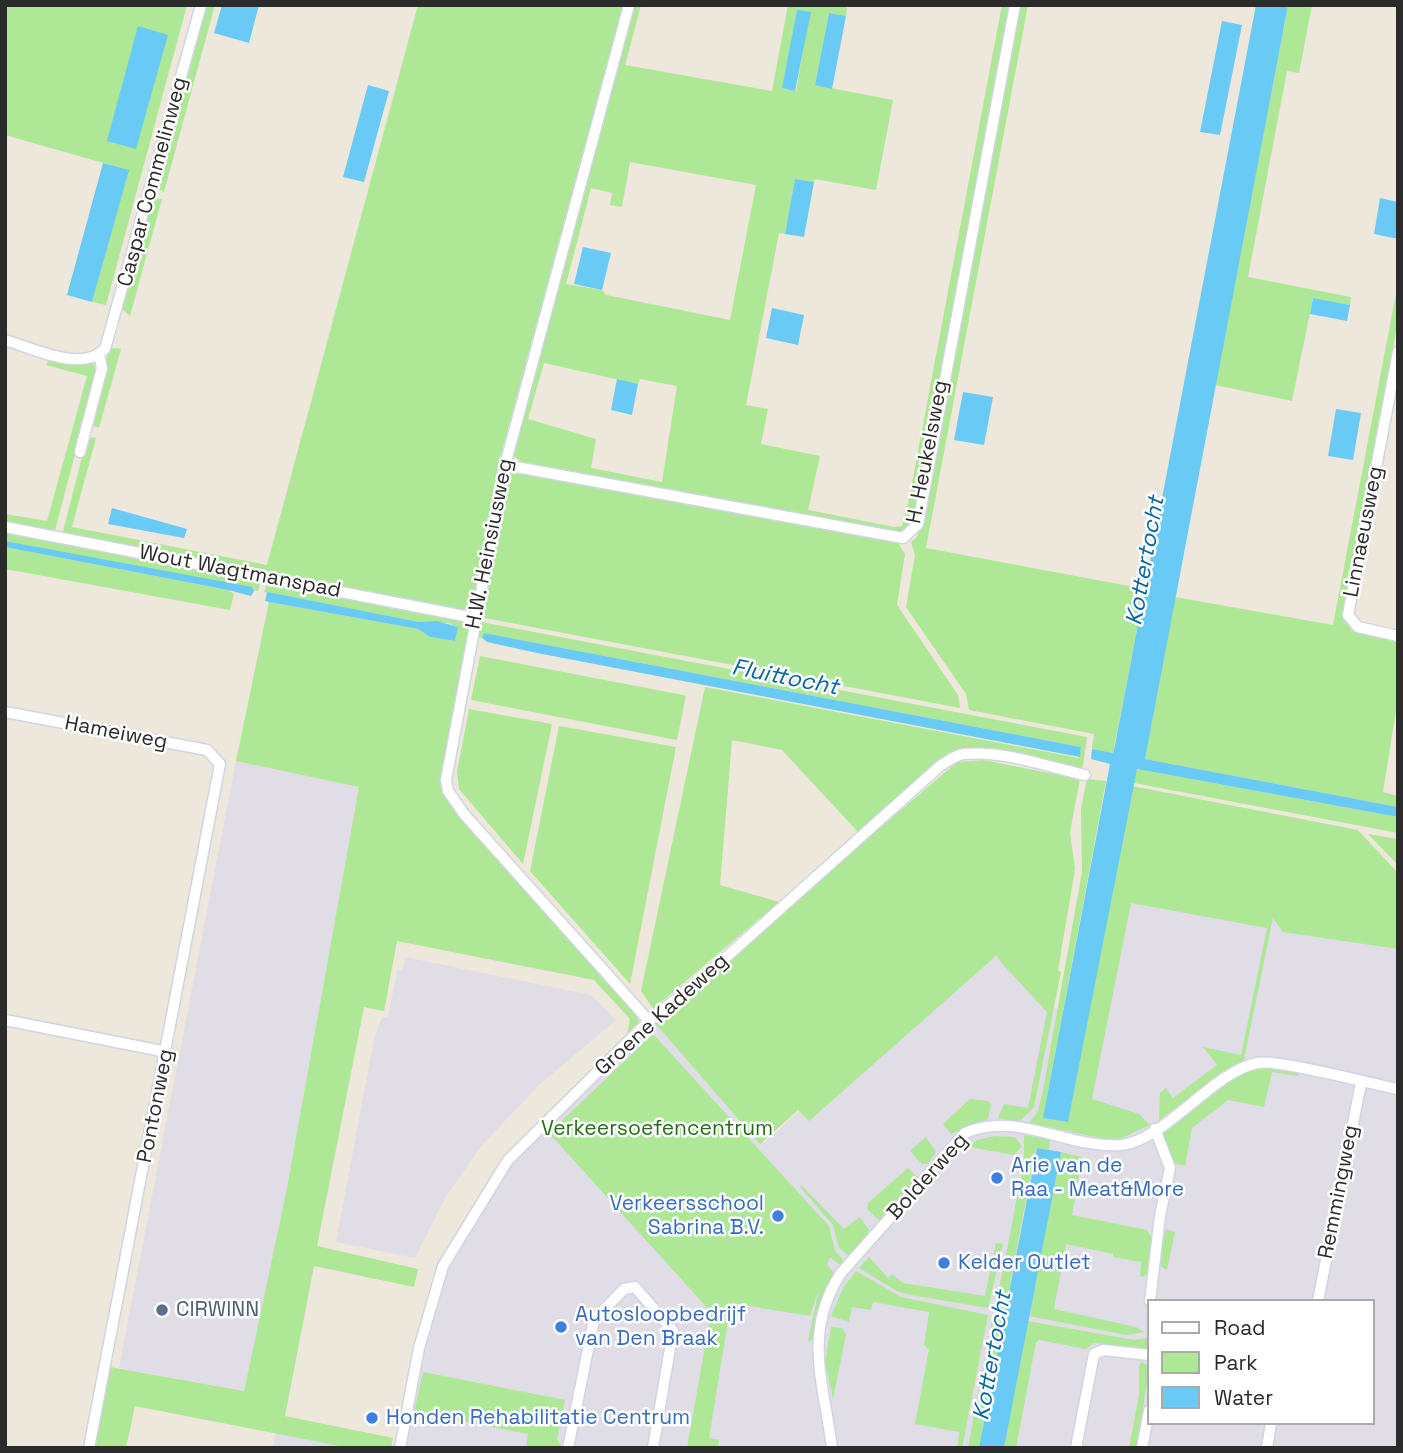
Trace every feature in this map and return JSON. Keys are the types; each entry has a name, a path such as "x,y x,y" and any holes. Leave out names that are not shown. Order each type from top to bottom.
{"street":[{"name":"Caspar Commelinweg","path":"99,355 109,342 201,5"},
{"name":"H.W. Heinsiusweg","path":"629,5 505,465 446,780 448,791 464,814 649,1021"},
{"name":"H. Heukelsweg","path":"505,465 903,538 913,531 918,524 1015,5"},
{"path":"5,340 78,360 99,355 103,368 80,452"},
{"name":"Linnaeusweg","path":"1398,352 1348,615 1358,627 1398,636"},
{"name":"Wout Wagtmanspad","path":"5,527 475,618"},
{"name":"Hameiweg","path":"5,712 207,750 220,764"},
{"name":"Groene Kadeweg","path":"400,1448 419,1348 443,1266 508,1160 649,1021 705,976 940,766 956,756 966,754 1006,758 1085,775"},
{"name":"Pontonweg","path":"89,1448 107,1344 167,1052 220,764"},
{"path":"5,1020 167,1052"},
{"name":"Bolderweg","path":"832,1448 816,1351 828,1296 850,1262 965,1133 991,1124 1122,1144 1155,1129 1235,1073 1259,1063 1398,1089"},
{"name":"Remmingweg","path":"1318,1299 1361,1083"},
{"path":"1150,1299 1160,1216 1170,1168 1155,1129"},
{"path":"570,1447 594,1320 624,1289 635,1287 673,1331 653,1448"},
{"path":"1076,1448 1094,1354 1104,1350 1148,1355"},
{"path":"1142,1448 1148,1416"},
{"path":"1267,1448 1271,1425"}],"shaded area":[{"path":"236,761 359,787 286,1193 244,1391 119,1368"},
{"path":"1099,888 1398,940 1398,1448 395,1448 433,1281 482,1191 658,1020 764,1143 989,940 1072,1025"},
{"path":"405,957 591,995 616,1020 540,1084 482,1145 446,1196 415,1258 336,1242 374,1039 382,1017 388,1018 397,971 402,971"},
{"path":"277,1423 389,1448 273,1448"}],"green space":[{"path":"5,5 187,5 106,305 92,302 128,170 5,135"},
{"path":"204,5 215,5 164,192 158,189 156,180"},
{"path":"418,5 623,5 499,462 472,605 461,612 62,535 86,442 93,437 96,438 72,527 267,565"},
{"path":"633,5 641,5 625,65 772,91 788,5 847,7 846,16 829,13 815,85 893,100 876,190 815,179 814,182 795,179 785,234 779,233 746,405 768,409 761,444 820,456 808,510 894,527 902,526 1002,5 1010,5 911,528 904,534 522,462 512,455","holes":["797,10 810,13 796,91 783,88","630,162 756,185 730,320 606,295 602,290 566,284 591,188 612,193 610,205 622,207","544,363 638,384 640,379 677,386 662,482 591,468 596,439 528,419"]},
{"path":"1021,5 1028,5 926,548 1145,589 1113,753 1092,749 1094,734 969,710 966,694 906,607 915,555 911,542 917,537 922,522"},
{"path":"1288,5 1312,5 1299,73 1287,71 1248,277 1351,297 1350,305 1313,298 1292,401 1215,385"},
{"path":"156,199 162,199 130,316 121,308 150,204"},
{"path":"1398,283 1398,321 1342,615 1352,631 1398,641 1398,698 1383,792 1398,796 1398,807 1145,759 1175,597 1333,625"},
{"path":"109,349 121,349 99,428 94,426 92,419"},
{"path":"50,358 92,362 97,371 54,534 5,525 5,514 47,521 87,376 46,365"},
{"path":"514,471 898,543 905,554 897,605 958,695 960,708 479,617 508,474"},
{"path":"5,530 256,577 260,583 258,591 5,541"},
{"path":"5,547 228,590 234,594 230,610 5,569"},
{"path":"268,582 463,620 468,630 442,773 447,799 637,1014 640,1026 625,1044 630,1019 594,980 397,941 384,1011 364,1007 317,1246 418,1269 414,1287 314,1266 285,1416 393,1438 391,1448 350,1448 135,1406 126,1448 95,1448 110,1367 244,1391 286,1193 359,787 236,761 269,602 418,629 430,637 455,641 458,628 449,623 419,622 264,592"},
{"path":"476,621 1087,737 1082,772 970,752 945,756 858,832 782,750 732,740 720,885 779,902 653,1009 641,991 705,687 1079,758 1081,747 484,633 482,638 473,637"},
{"path":"480,656 686,696 677,740 471,700"},
{"path":"469,709 552,724 523,864 459,789 457,772"},
{"path":"559,726 676,747 630,984 530,871"},
{"path":"983,760 1080,779 1070,832 1075,869 1058,970 1061,972 1034,1107 1018,1123 998,1118 1004,1104 1028,1108 1047,1012 997,955 809,1121 798,1110 760,1144 654,1022 957,762"},
{"path":"1137,769 1398,817 1398,833 1134,783"},
{"path":"1087,779 1106,781 1043,1118 1068,1122 1132,786 1358,830 1398,873 1398,949 1283,932 1273,918 1243,1064 1208,1084 1159,1120 1160,1093 1166,1088 1173,1098 1217,1065 1203,1047 1241,1055 1267,928 1131,903 1092,1099 1139,1114 1150,1125 1122,1138 1110,1140 1029,1123 1038,1111 1043,1090 1082,872 1081,809"},
{"path":"1368,834 1398,839 1398,865"},
{"name":"Verkeersoefencentrum","path":"653,1034 829,1226 835,1251 845,1262 840,1265 830,1257 827,1264 835,1275 825,1293 815,1339 808,1341 819,1289 810,1316 731,1303 709,1438 719,1440 718,1448 687,1448 711,1312 549,1133"},
{"path":"1269,1066 1300,1071 1298,1076 1272,1072 1264,1107 1228,1100 1192,1128 1185,1166 1174,1163 1163,1130 1226,1082 1240,1074"},
{"path":"970,1099 988,1101 991,1105 988,1119 951,1134 943,1124"},
{"path":"1024,1135 1050,1140 1049,1150 1037,1148 1035,1152 1005,1311 995,1310 1024,1162"},
{"path":"995,1136 1015,1137 1022,1146 1014,1155 969,1147 977,1140"},
{"path":"926,1137 936,1152 928,1164 922,1164 910,1151"},
{"path":"1061,1152 1082,1157 1072,1215 1147,1230 1154,1241 1147,1274 1143,1277 1140,1276 1141,1262 1066,1244 1054,1309 1136,1327 1144,1332 1126,1335 1029,1316"},
{"path":"908,1168 918,1178 880,1221 867,1209 868,1203"},
{"path":"802,1186 844,1229 860,1217 869,1230 867,1237 850,1257 839,1248 833,1225 800,1187"},
{"path":"1166,1229 1175,1232 1167,1270 1158,1265"},
{"path":"996,1243 1003,1244 988,1308 897,1291 859,1268 869,1257 888,1278 892,1274 903,1283 985,1296"},
{"path":"856,1271 901,1297 988,1315 962,1448 957,1448 959,1432 915,1424 929,1349 924,1345 929,1312 873,1302 871,1310 852,1307 849,1322 831,1316 843,1288"},
{"path":"993,1315 1004,1317 979,1448 968,1448"},
{"path":"1028,1321 1134,1340 1147,1338 1147,1350 1094,1343 1085,1349 1040,1340 1036,1342 1016,1448 1004,1448"},
{"path":"831,1327 842,1328 846,1335 833,1399 825,1362"},
{"path":"1142,1361 1148,1367 1148,1375 1137,1448 1129,1448 1139,1396 1139,1366"},
{"path":"423,1372 565,1400 557,1439 562,1448 526,1448 528,1434 414,1412"}],"water":[{"path":"222,5 259,5 249,43 214,33"},
{"path":"1256,5 1288,5 1145,759 1398,807 1398,817 1137,769 1068,1122 1043,1118 1110,764 1091,759 1092,749 1113,753 1115,745"},
{"path":"797,10 811,12 795,91 782,88"},
{"path":"829,13 846,16 832,89 815,85"},
{"path":"1222,21 1242,25 1220,135 1200,132"},
{"path":"138,26 168,35 136,149 107,141"},
{"path":"368,85 389,91 364,182 343,177"},
{"path":"103,163 129,170 92,302 67,295"},
{"path":"795,179 814,182 804,237 785,234"},
{"path":"1380,198 1398,202 1398,239 1374,234"},
{"path":"583,247 611,253 602,290 574,284"},
{"path":"1313,298 1350,305 1347,321 1310,314"},
{"path":"772,308 804,315 798,345 766,338"},
{"path":"617,379 638,384 632,415 611,410"},
{"path":"963,392 993,397 984,445 954,440"},
{"path":"1336,409 1361,413 1353,460 1328,456"},
{"path":"112,508 187,529 184,538 108,524"},
{"path":"5,541 252,587 254,591 251,596 5,547"},
{"path":"267,592 419,622 437,621 458,627 455,641 430,637 418,629 265,601"},
{"path":"484,633 1081,747 1080,757 537,653 487,642 482,638"},
{"path":"1037,1148 1061,1152 1004,1448 979,1448"}],"place":[{"name":"Arie van de Raa - Meat&More","path":"997,1178"},
{"name":"Verkeersschool Sabrina B.V.","path":"778,1216"},
{"name":"Kelder Outlet","path":"944,1263"},
{"name":"CIRWINN","path":"162,1310"},
{"name":"Autosloopbedrijf van Den Braak","path":"561,1327"},
{"name":"Honden Rehabilitatie Centrum","path":"372,1418"}],"water label":[{"name":"Kottertocht","path":"1146,561"},
{"name":"Fluittocht","path":"785,678"},
{"name":"Kottertocht","path":"993,1356"}]}
